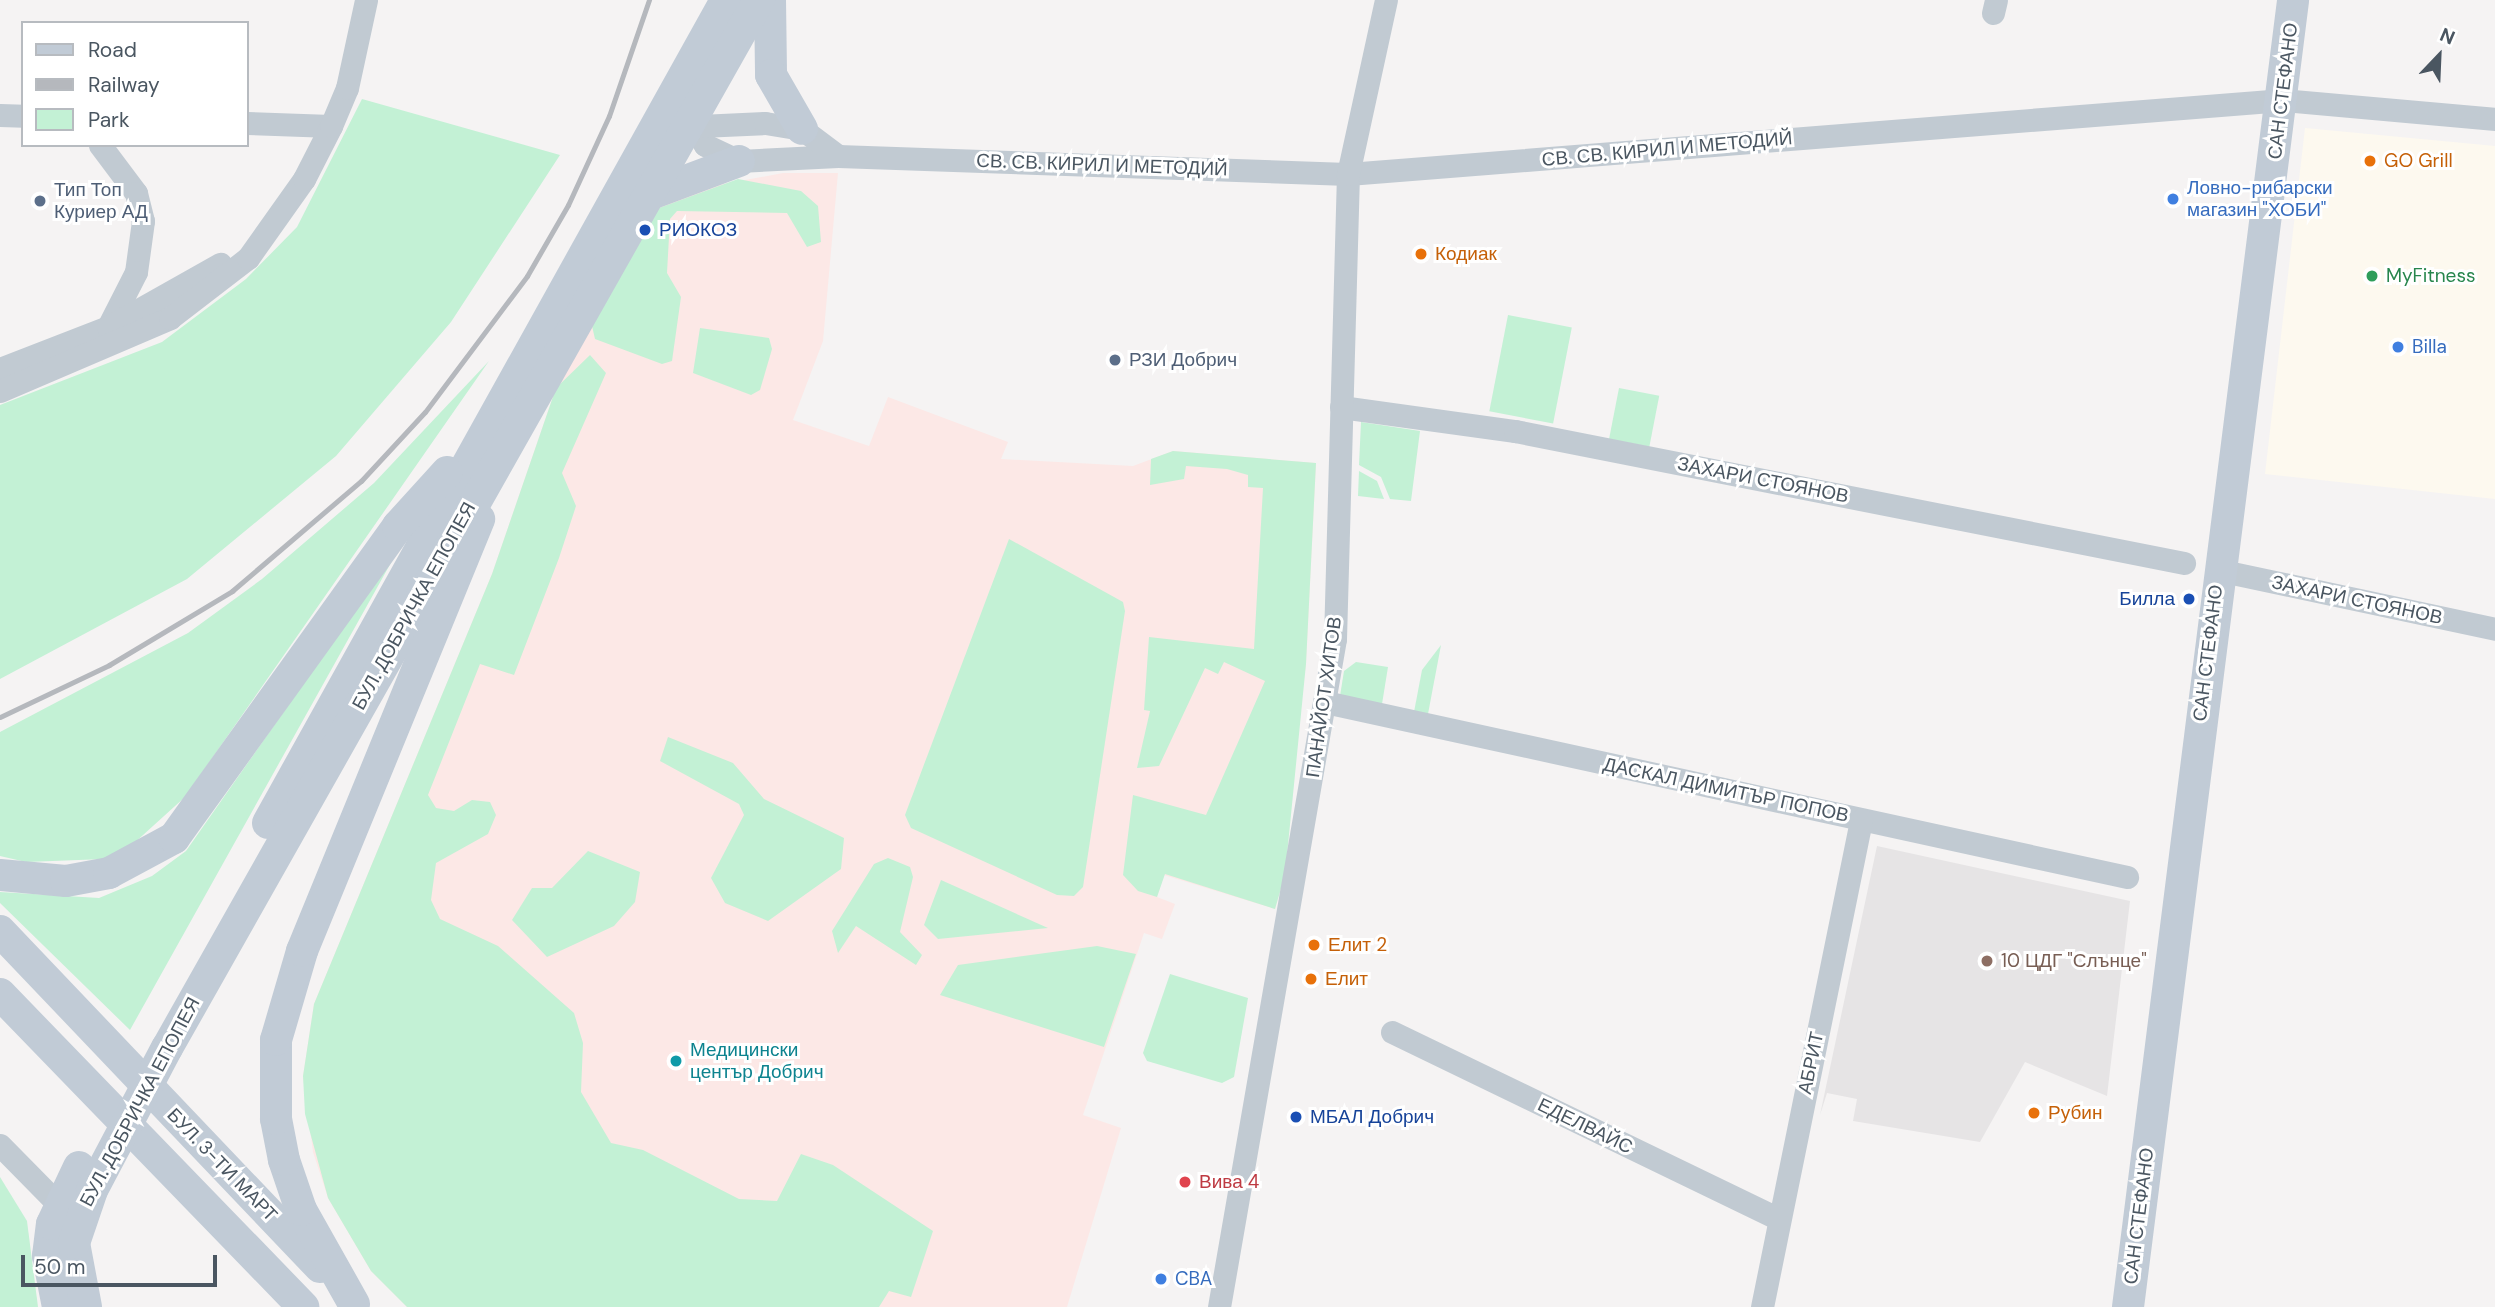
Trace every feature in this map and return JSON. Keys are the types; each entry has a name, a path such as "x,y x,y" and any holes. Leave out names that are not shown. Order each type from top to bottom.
{"main road":[{"name":"БУЛ. ДОБРИЧКА ЕПОПЕЯ","path":"69,1211 492,441 651,134 726,0"},
{"name":"БУЛ. ДОБРИЧКА ЕПОПЕЯ","path":"492,441 648,195 759,0"},
{"path":"770,0 771,75 802,130"},
{"name":"САН СТЕФАНО","path":"2128,1307 2218,570 2283,100 2294,0"},
{"path":"648,195 739,161"},
{"path":"0,875 65,881 109,873 174,838 398,526 492,441"},
{"path":"356,1306 301,1210 284,1160 276,1118 276,1040 302,951 464,563 492,441"},
{"name":"БУЛ. 3-ТИ МАРТ","path":"0,931 356,1306"},
{"name":"БУЛ. 3-ТИ МАРТ","path":"0,994 303,1307"},
{"path":"58,1307 48,1256 69,1211"},
{"path":"69,1211 76,1266 86,1307"}],"street":[{"path":"0,391 170,318 248,258 279,215 331,126 348,88 366,0"},
{"name":"ПАНАЙОТ ХИТОВ","path":"1219,1307 1335,639 1348,174 1386,0"},
{"path":"675,92 688,125 705,145 739,161"},
{"name":"СВ. СВ. КИРИЛ И МЕТОДИЙ","path":"739,161 838,156 1348,174 2283,100 2495,119"},
{"path":"0,115 21,116"},
{"path":"651,134 688,125 725,121 802,130 838,156"},
{"path":"248,123 331,126"},
{"path":"101,147 136,194 143,221 136,272 108,327"},
{"path":"0,369 108,327 193,284 279,215"},
{"name":"ЗАХАРИ СТОЯНОВ","path":"1341,407 1515,431 2184,563"},
{"name":"ЗАХАРИ СТОЯНОВ","path":"2218,570 2495,629"},
{"name":"ДАСКАЛ ДИМИТЪР ПОПОВ","path":"1325,702 2127,877"},
{"name":"АБРИТ","path":"1762,1307 1861,820"},
{"name":"ЕДЕЛВАЙС","path":"1392,1032 1779,1219"},
{"path":"0,1145 69,1211"}],"shaded area":[{"path":"2305,128 2495,146 2495,499 2265,474"},
{"path":"783,173 838,173 823,341 793,420 869,446 888,397 1008,442 1001,459 1133,466 1173,451 1316,463 1306,664 1275,909 1164,875 1157,897 1175,904 1162,939 1144,933 1083,1115 1121,1128 1067,1307 407,1307 371,1271 328,1198 313,1152 303,1076 314,1004 492,574 556,388 659,208 702,188"},
{"name":"10 ЦДГ \"Слънце\"","path":"1877,846 2130,901 2107,1096 2025,1062 1980,1142 1853,1121 1857,1099 1827,1093 1820,1115"}],"green space":[{"path":"362,99 560,155 451,322 336,456 187,579 0,679 0,405 162,342 246,279 297,227"},
{"path":"738,179 801,191 818,206 821,242 807,247 787,213 677,211 670,219 667,273 681,297 672,361 662,364 595,339 592,326 659,208"},
{"path":"1508,315 1572,327 1553,424 1489,411"},
{"path":"700,328 769,338 772,349 760,390 751,395 693,373"},
{"path":"590,355 606,373 562,473 576,506 559,558 514,675 480,664 428,795 436,808 454,811 472,800 490,802 496,815 488,834 436,863 431,900 440,919 498,946 574,1013 583,1043 581,1092 611,1143 643,1150 739,1199 777,1201 801,1154 833,1165 933,1231 911,1297 889,1291 879,1307 407,1307 371,1271 328,1198 305,1114 303,1076 314,1004 492,574 556,388"},
{"path":"489,361 185,797 132,845 105,859 26,862 0,856 0,732 188,633 262,579 374,483"},
{"path":"1619,388 1659,396 1649,447 1609,439"},
{"path":"1361,422 1420,431 1411,501 1390,499 1381,477 1359,465"},
{"path":"1173,451 1316,463 1306,664 1285,875 1275,909 1165,874 1157,897 1138,891 1123,875 1133,795 1206,815 1265,681 1224,662 1218,674 1205,668 1159,766 1137,768 1150,711 1144,710 1149,637 1254,649 1263,488 1248,487 1248,475 1227,469 1186,466 1184,479 1150,485 1151,459"},
{"path":"1359,471 1377,481 1384,499 1358,496"},
{"path":"1009,539 1123,602 1125,611 1083,887 1074,896 1057,895 911,828 905,815"},
{"path":"402,543 130,1030 0,903 0,892 99,898 152,876 186,851"},
{"path":"1441,645 1428,714 1414,712 1422,670"},
{"path":"1356,662 1388,667 1382,704 1340,696 1344,671"},
{"path":"668,737 733,763 764,799 844,838 841,869 768,921 725,903 711,878 744,815 739,804 660,761"},
{"path":"588,851 640,872 635,902 614,926 547,957 512,920 532,888 552,888"},
{"path":"888,858 910,867 913,877 900,932 922,955 916,965 856,926 838,953 832,931 874,864"},
{"path":"941,880 1048,928 938,939 924,925"},
{"path":"1097,946 1136,954 1104,1047 940,995 958,965"},
{"path":"1170,974 1248,998 1234,1077 1222,1083 1147,1061 1143,1053"},
{"path":"0,1177 27,1221 38,1307 0,1307"}],"railway":[{"path":"0,717 109,665 232,591 361,481 425,412 527,276 568,205 609,116 649,0"}],"place":[{"name":"GO Grill","path":"2370,161"},
{"name":"Ловно-рибарски магазин \"ХОБИ\"","path":"2173,199"},
{"name":"Тип Топ Куриер АД","path":"40,201"},
{"name":"РИОКОЗ","path":"645,230"},
{"name":"Кодиак","path":"1421,254"},
{"name":"MyFitness","path":"2372,276"},
{"name":"Billa","path":"2398,347"},
{"name":"РЗИ Добрич","path":"1115,360"},
{"name":"Билла","path":"2189,599"},
{"name":"Елит 2","path":"1314,945"},
{"name":"10 ЦДГ \"Слънце\"","path":"1987,961"},
{"name":"Елит","path":"1311,979"},
{"name":"Медицински център Добрич","path":"676,1061"},
{"name":"Рубин","path":"2034,1113"},
{"name":"МБАЛ Добрич","path":"1296,1117"},
{"name":"Вива 4","path":"1185,1182"},
{"name":"CBA","path":"1161,1279"}]}
